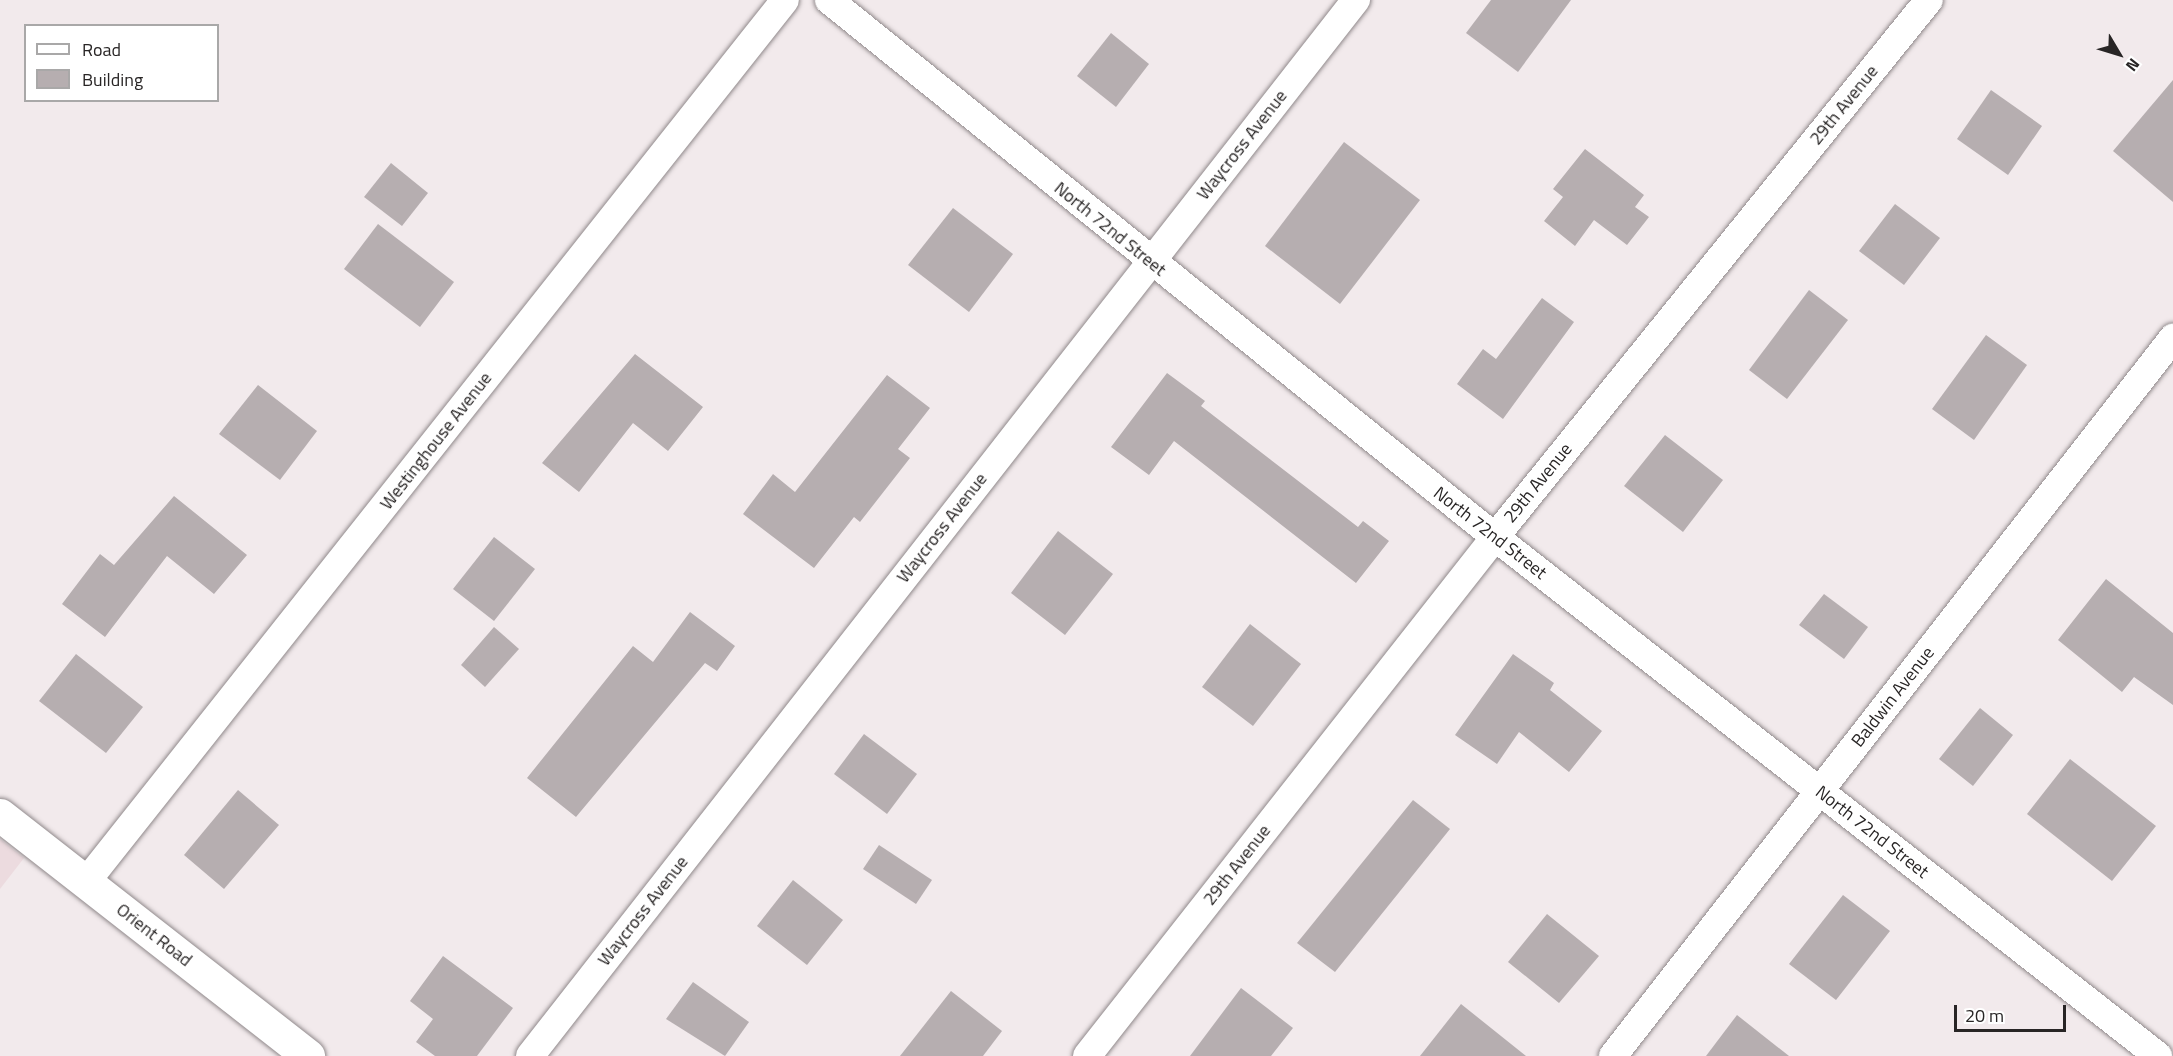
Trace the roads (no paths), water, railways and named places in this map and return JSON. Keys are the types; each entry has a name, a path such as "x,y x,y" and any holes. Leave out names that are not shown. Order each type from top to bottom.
{"street":[{"name":"Westinghouse Avenue","path":"86,882 785,0"},
{"name":"North 72nd Street","path":"829,0 1150,262 1495,537 2158,1056"},
{"name":"Waycross Avenue","path":"530,1056 1356,0"},
{"name":"29th Avenue","path":"1087,1056 1495,537 1929,0"},
{"name":"Baldwin Avenue","path":"1613,1056 2173,338"},
{"name":"Orient Road","path":"0,815 308,1056"}]}
